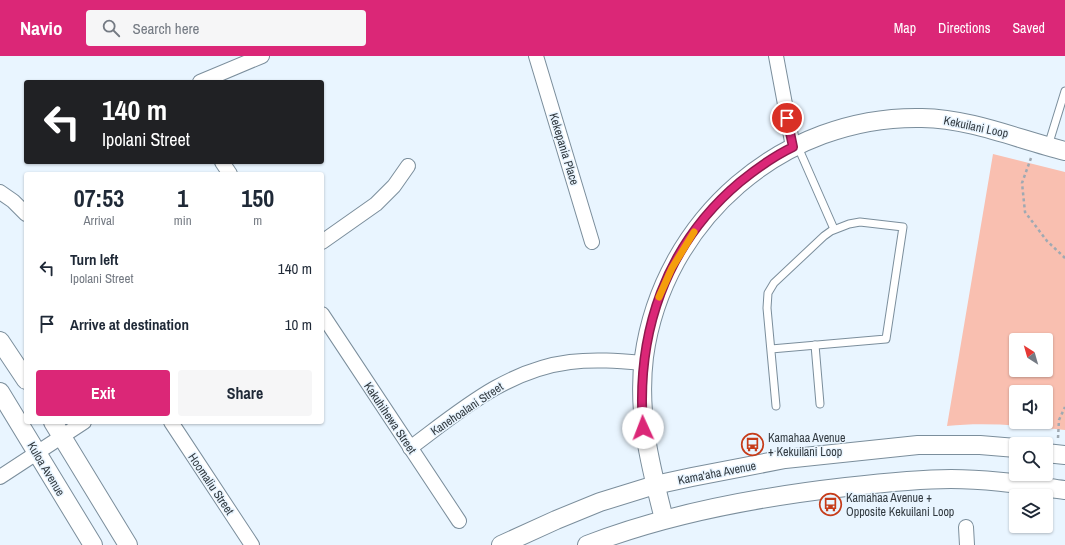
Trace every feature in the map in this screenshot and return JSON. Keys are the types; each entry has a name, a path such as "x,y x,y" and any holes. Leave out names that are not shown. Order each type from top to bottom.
{"street":[{"path":"205,80 262,56"},
{"name":"Kekepania Place","path":"536,56 592,242"},
{"path":"776,56 795,146"},
{"name":"Kekuilani Loop","path":"664,519 643,428 642,382 648,335 654,312 672,268 697,227 729,192 766,163 795,146 830,132 853,125 884,120 923,118 947,120 970,124 1065,151"},
{"path":"324,241 376,204 394,186 408,166"},
{"path":"0,192 24,212"},
{"name":"Kakuhihewa Street","path":"324,317 459,521"},
{"path":"0,342 24,377"},
{"name":"Kanehoalani Street","path":"410,448 480,397 496,387 530,372 555,365 591,361 644,363"},
{"name":"Kuloa Avenue","path":"0,392 93,545"},
{"path":"0,478 36,453 57,429 76,424"},
{"name":"Hoomaliu Street","path":"172,424 252,545"},
{"path":"57,429 128,545"},
{"name":"Kama'aha Avenue","path":"501,545 600,502 655,485 785,459 918,445 951,444 1009,447"},
{"path":"587,545 612,535 664,519 790,494 920,480 978,480 1065,490"},
{"path":"966,527 967,545"}],"lane":[{"path":"1042,144 1065,91"},
{"path":"795,146 834,229"},
{"path":"771,349 886,339 903,227 860,222 834,229 824,236 774,283 767,301 771,349 776,406"},
{"path":"815,345 820,404"}],"path":[{"path":"1042,144 1022,183 1025,212 1047,241 1065,258"},
{"path":"1056,454 1060,420 1065,407"}],"shaded area":[{"path":"993,154 1065,172 1065,430 1053,429 1053,385 1009,385 1009,425 947,426"}],"slow traffic":[{"path":"659,297 672,268 694,232"}],"place":[{"name":"Kamahaa Avenue + Kekuilani Loop","path":"753,445"},
{"name":"Kamahaa Avenue + Opposite Kekuilani Loop","path":"830,505"}],"route":[{"path":"643,428 642,382 648,335 654,312 672,268 697,227 712,209 747,177 766,163 793,147 787,118"}]}
